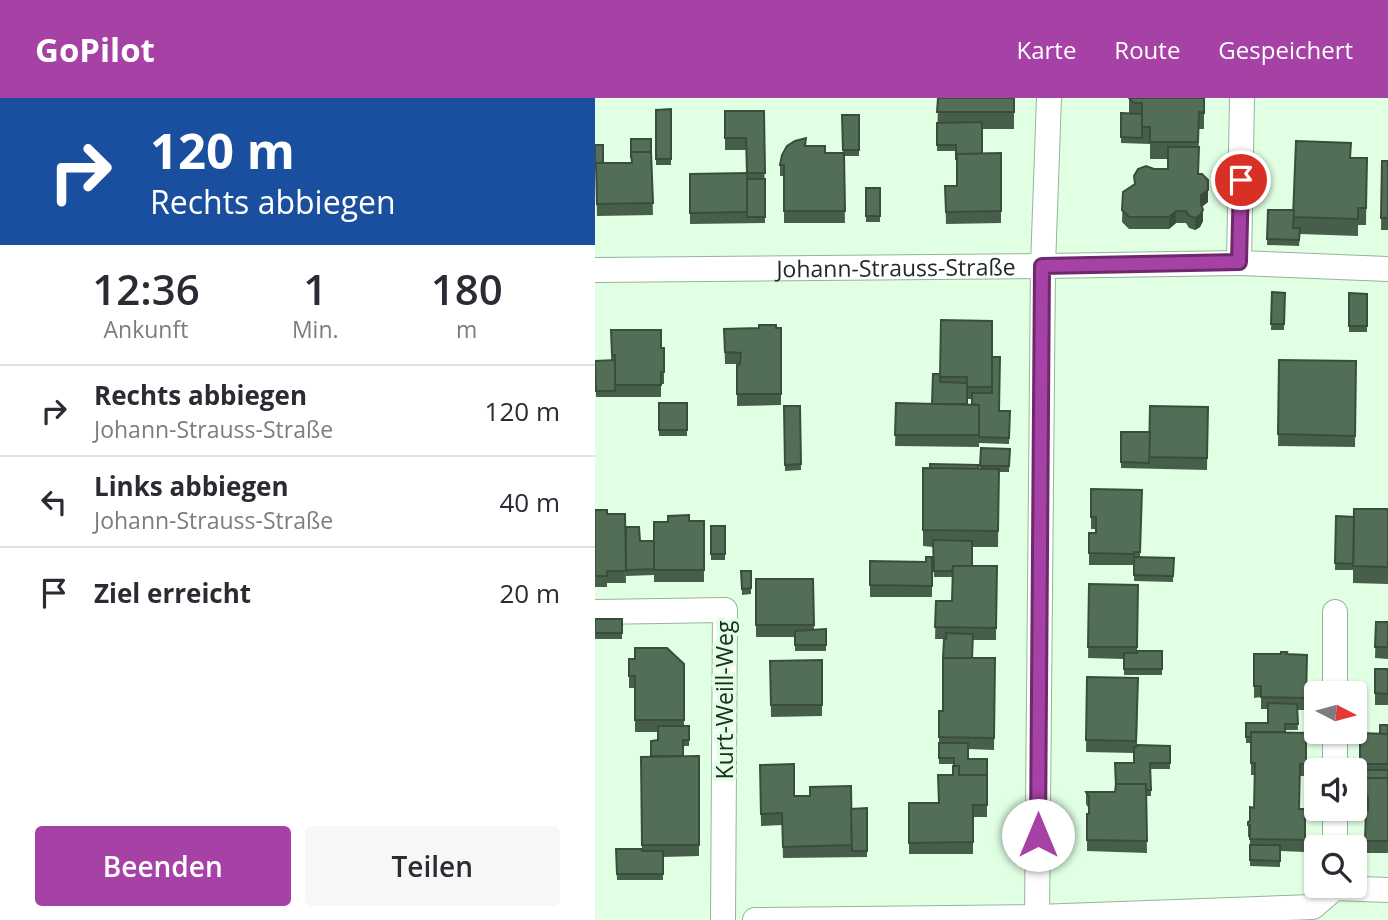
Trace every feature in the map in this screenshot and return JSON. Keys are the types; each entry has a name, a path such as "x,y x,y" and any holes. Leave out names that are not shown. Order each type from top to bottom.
{"street":[{"path":"1037,917 1042,266 1049,98"},
{"path":"1239,262 1242,98"},
{"name":"Johann-Strauss-Straße","path":"595,270 1239,262 1388,269"},
{"name":"Kurt-Weill-Weg","path":"595,612 725,610 723,920"},
{"path":"1335,612 1335,681"},
{"path":"1367,889 1388,890"},
{"path":"755,920 1037,917 1313,907 1323,898"}],"building":[{"path":"938,98 1014,98 1014,112 937,112"},
{"path":"1129,98 1204,98 1204,113 1199,112 1198,142 1150,142 1150,127 1142,127 1142,103 1134,103"},
{"path":"671,109 671,159 656,159 656,110"},
{"path":"725,111 764,111 765,173 747,173 746,138 725,138"},
{"path":"1121,113 1142,114 1142,138 1121,137"},
{"path":"842,115 859,115 859,150 843,150"},
{"path":"982,122 982,154 957,154 956,160 956,145 937,145 937,123"},
{"path":"806,138 805,146 825,146 825,153 844,153 845,211 784,211 784,165 780,165 782,155 787,146"},
{"path":"631,139 651,139 651,152 631,152"},
{"path":"1296,141 1351,143 1350,158 1367,158 1366,208 1358,208 1358,219 1293,217"},
{"path":"595,145 603,145 603,163 596,163 596,169 595,169"},
{"path":"1168,147 1199,147 1198,174 1208,180 1208,190 1201,195 1203,210 1195,218 1189,216 1186,211 1176,211 1169,217 1129,217 1122,210 1123,192 1135,184 1134,176 1138,169 1146,166 1168,169"},
{"path":"631,152 651,152 653,203 597,204 596,163 632,163"},
{"path":"1001,153 1001,211 946,212 945,186 957,186 957,154"},
{"path":"1382,161 1388,161 1388,218 1381,218"},
{"path":"747,173 747,212 690,213 690,174"},
{"path":"747,179 765,179 765,217 747,217"},
{"path":"866,188 880,188 880,216 866,216"},
{"path":"1268,210 1294,210 1293,228 1300,228 1299,240 1267,239"},
{"path":"1272,292 1285,293 1284,324 1271,324"},
{"path":"1349,293 1367,294 1367,326 1349,326"},
{"path":"941,320 992,321 992,387 967,387 967,377 940,377"},
{"path":"759,325 776,325 776,328 781,328 781,394 737,394 737,365 740,364 741,353 725,352 724,329 759,328"},
{"path":"611,330 661,330 664,372 661,372 661,385 615,385 615,355 612,355"},
{"path":"992,357 1000,357 999,411 1010,411 1009,438 979,437 979,405 972,404 972,393 992,393"},
{"path":"615,360 615,391 596,391 595,361"},
{"path":"1279,360 1356,361 1355,436 1278,434"},
{"path":"933,374 940,374 940,382 967,383 967,404 932,404"},
{"path":"659,403 687,403 687,430 659,430"},
{"path":"896,403 979,405 979,435 895,435"},
{"path":"784,406 800,406 801,464 785,465"},
{"path":"1150,406 1208,407 1207,458 1149,457"},
{"path":"1121,432 1150,432 1149,463 1121,462"},
{"path":"981,448 1010,449 1009,466 980,466"},
{"path":"930,464 978,465 978,469 930,468"},
{"path":"923,468 999,469 998,531 923,530"},
{"path":"1091,489 1142,490 1140,552 1089,553 1089,533 1096,533 1096,517 1091,517"},
{"path":"1354,509 1388,509 1388,567 1353,566"},
{"path":"595,510 607,510 607,514 625,514 626,571 607,571 607,576 595,576"},
{"path":"689,515 689,521 704,521 704,570 654,570 654,522 668,522 668,516"},
{"path":"1336,516 1354,517 1353,564 1335,563"},
{"path":"711,526 725,526 725,554 711,554"},
{"path":"626,527 639,527 640,541 654,541 654,569 626,570"},
{"path":"933,540 972,541 972,566 953,566 952,571 934,571"},
{"path":"926,557 932,557 932,586 870,585 870,561 926,562"},
{"path":"1134,557 1174,558 1173,576 1134,575"},
{"path":"953,566 997,566 996,628 935,627 936,601 952,601"},
{"path":"741,571 751,571 751,588 742,589"},
{"path":"756,579 813,579 814,625 756,625"},
{"path":"1089,584 1138,585 1137,647 1088,647"},
{"path":"595,619 622,619 622,633 595,633"},
{"path":"1376,622 1388,622 1388,647 1375,647"},
{"path":"826,629 826,645 795,645 795,631"},
{"path":"946,633 973,634 972,658 943,658"},
{"path":"635,648 667,648 684,664 684,720 635,720 635,676 629,676 629,659 635,659"},
{"path":"1162,651 1162,669 1124,669 1124,653"},
{"path":"1287,652 1286,654 1307,655 1304,698 1261,697 1261,686 1254,686 1254,654"},
{"path":"943,658 995,658 994,738 939,737 939,711 943,711"},
{"path":"822,660 822,705 771,705 770,661"},
{"path":"1375,669 1388,669 1388,694 1375,693"},
{"path":"1087,677 1138,678 1136,741 1086,740"},
{"path":"1268,703 1297,704 1298,724 1285,724 1285,732 1251,732 1251,737 1246,737 1246,723 1268,723"},
{"path":"1380,725 1388,725 1388,734 1380,734"},
{"path":"658,726 689,726 689,740 683,740 683,756 651,756 651,741 658,740"},
{"path":"1251,732 1304,733 1306,758 1304,764 1300,764 1299,809 1304,809 1304,840 1250,839 1248,822 1250,807 1254,808 1255,763 1251,763"},
{"path":"1367,733 1388,734 1388,764 1367,764 1367,758 1360,758 1360,744 1367,744"},
{"path":"939,743 968,743 968,759 987,759 987,775 959,775 959,766 954,766 954,758 939,758"},
{"path":"1170,746 1170,763 1150,763 1151,790 1146,790 1146,784 1116,784 1116,787 1115,763 1134,763 1134,747"},
{"path":"699,756 699,845 642,845 641,757"},
{"path":"794,764 794,796 810,796 810,787 851,786 852,845 783,847 782,813 761,814 760,765"},
{"path":"953,766 959,766 959,775 987,775 987,805 973,805 973,842 909,843 909,803 939,803 938,775 953,775"},
{"path":"1367,770 1388,770 1388,778 1367,778"},
{"path":"1367,778 1388,778 1388,841 1367,841"},
{"path":"1116,784 1146,784 1147,841 1087,840 1089,797 1086,792 1115,792"},
{"path":"867,808 867,851 852,851 851,809"},
{"path":"1250,845 1280,845 1280,861 1250,860"},
{"path":"616,849 663,851 663,874 617,874"}],"route":[{"path":"1038,835 1042,266 1239,262 1241,180"}]}
